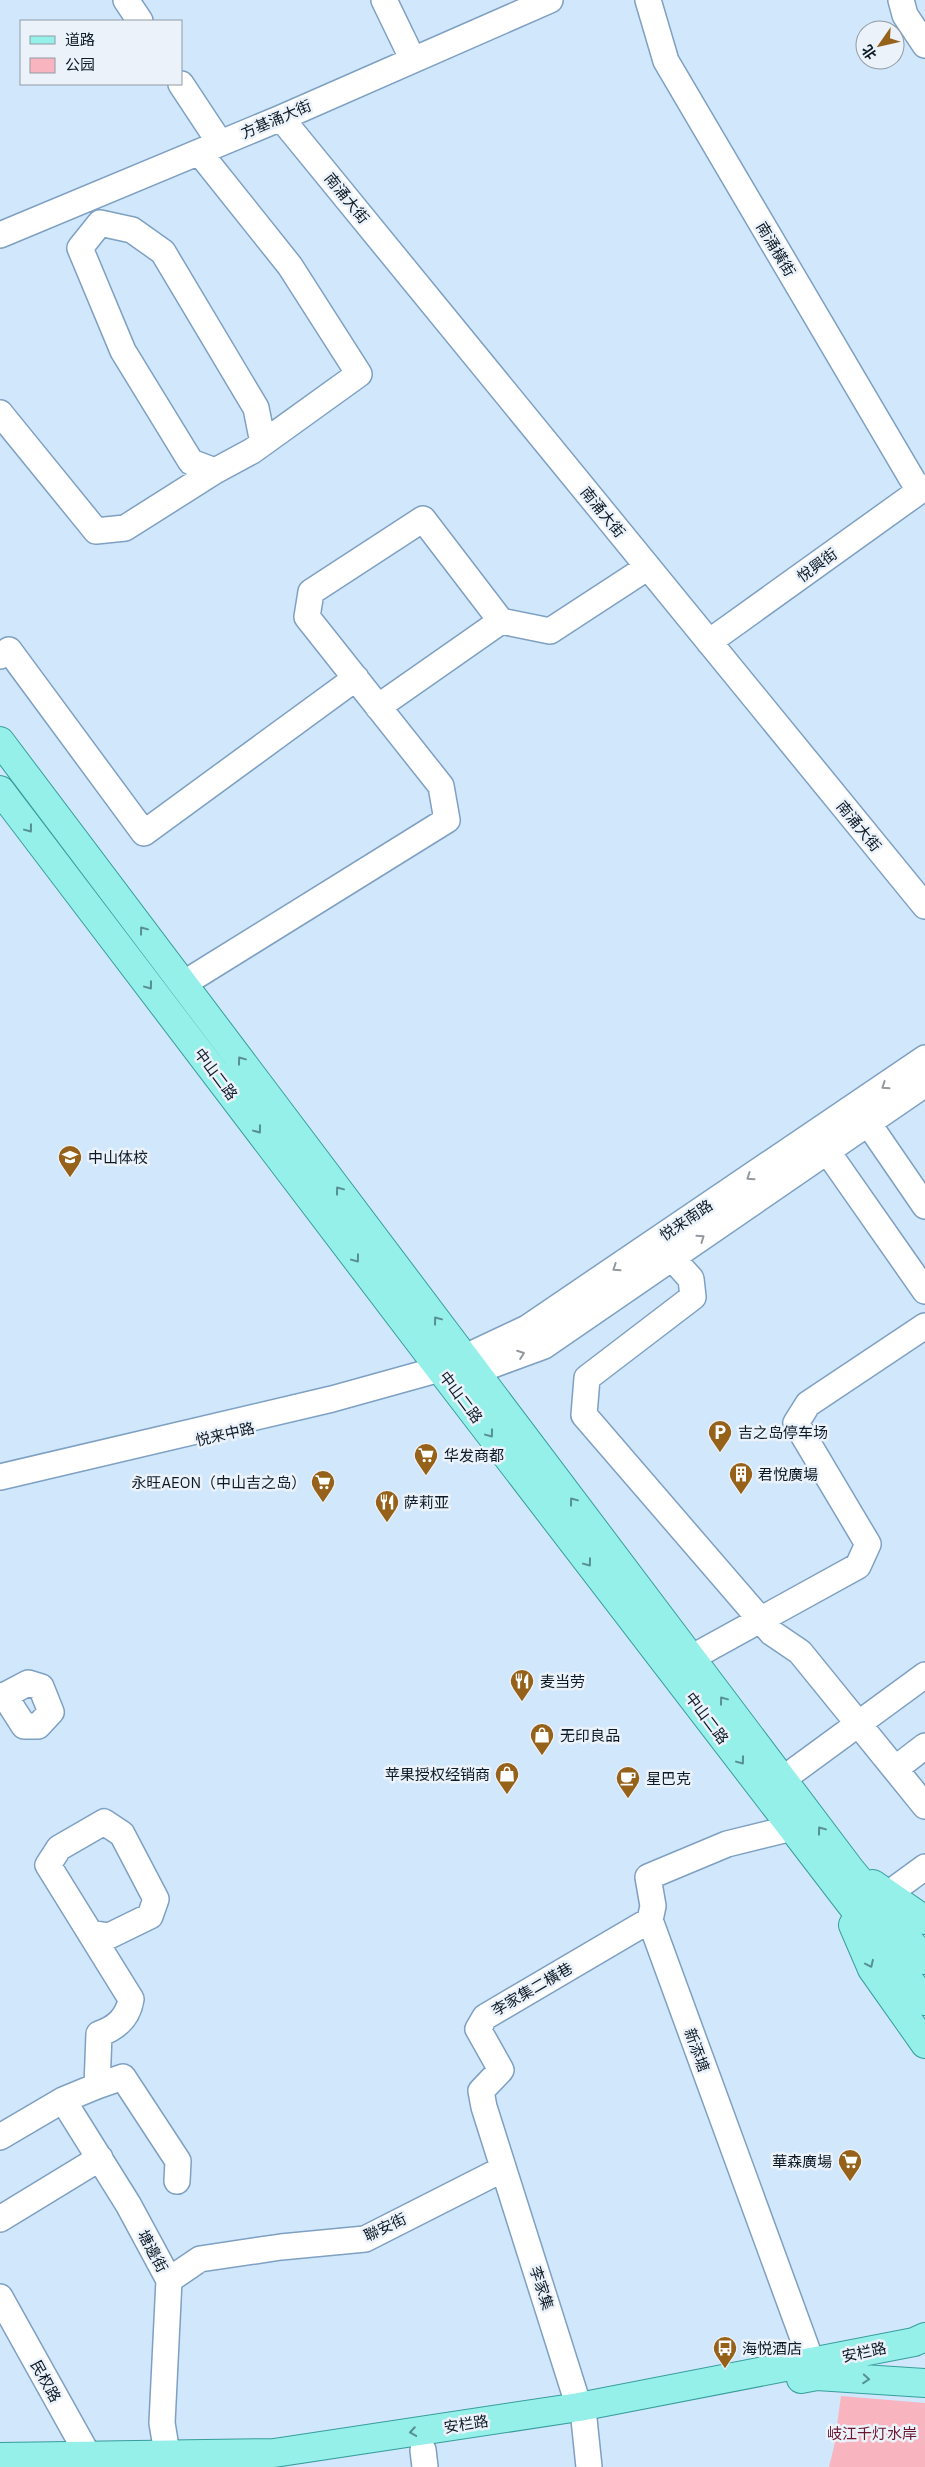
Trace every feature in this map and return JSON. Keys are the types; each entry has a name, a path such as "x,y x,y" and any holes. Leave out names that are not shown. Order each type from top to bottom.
{"main road":[{"name":"中山二路","path":"0,741 782,1779 843,1878 925,2001"},
{"name":"中山二路","path":"0,790 792,1828 843,1878"},
{"path":"843,1878 888,1894 925,1920"},
{"path":"843,1878 925,1960"},
{"path":"843,1878 872,1970 925,2044"},
{"name":"安栏路","path":"0,2457 90,2459 141,2465 168,2462 278,2466 424,2458 582,2413 914,2342 925,2337"},
{"name":"安栏路","path":"22,2467 167,2453 274,2453 582,2413 817,2376 925,2383"}],"street":[{"path":"126,0 139,20"},
{"path":"384,0 413,60"},
{"name":"方基涌大街","path":"0,235 281,118 550,0"},
{"name":"南涌橫街","path":"648,0 666,61 922,489"},
{"path":"901,0 905,16 925,45"},
{"path":"912,0 925,19"},
{"path":"0,413 96,531 125,528 214,471 264,443 359,374 290,266 210,148 181,85"},
{"name":"南涌大街","path":"281,118 925,906"},
{"path":"87,198 100,223"},
{"path":"100,223 132,230 163,252 256,408 264,443"},
{"path":"100,223 80,248 123,351 191,462 214,471"},
{"name":"悅興街","path":"709,642 922,489"},
{"path":"183,984 447,820 442,786 307,617 310,592 423,519 500,621 550,631 648,567"},
{"path":"378,707 500,621"},
{"path":"0,656 9,650 144,833 356,678"},
{"name":"悦来南路","path":"471,1365 925,1058"},
{"name":"悦来南路","path":"445,1375 471,1365 544,1346 925,1084"},
{"path":"868,1123 925,1206"},
{"path":"827,1151 925,1291"},
{"path":"672,1258 691,1279 693,1297 587,1378 584,1415 760,1620 772,1633 800,1652 925,1806"},
{"path":"691,1658 858,1566 868,1544 796,1423 808,1404 925,1326"},
{"name":"悦来中路","path":"0,1477 332,1399 445,1375"},
{"name":"悦来中路","path":"0,1486 445,1375"},
{"path":"782,1779 925,1675"},
{"path":"28,1682 41,1687 51,1712 38,1726 24,1726 2,1697 28,1682"},
{"path":"895,1769 925,1746"},
{"path":"90,1932 109,1936 150,1916 156,1899 122,1834 104,1822 59,1848 48,1865 131,1998 129,2011 114,2028 99,2034 97,2086"},
{"name":"新添塘","path":"792,1828 727,1844 648,1877 653,1906 650,1920 812,2363"},
{"path":"888,1894 925,1867"},
{"name":"李家集二橫巷","path":"504,2168 484,2107 481,2091 501,2070 478,2029 485,2017 650,1920"},
{"path":"0,2137 63,2100 123,2077 178,2161 177,2181"},
{"name":"塘邊街","path":"63,2100 100,2158 169,2280 162,2423 167,2453"},
{"path":"0,2220 100,2158"},
{"name":"聯安街","path":"169,2280 200,2259 281,2247 365,2239 504,2168"},
{"name":"李家集","path":"504,2168 582,2413 589,2467"},
{"name":"民权路","path":"0,2297 90,2459"}],"green space":[{"name":"岐江千灯水岸","path":"841,2396 925,2403 925,2467 829,2467 834,2447"}],"place":[{"name":"中山体校","path":"70,1178"},
{"name":"吉之岛停车场","path":"720,1453"},
{"name":"华发商都","path":"426,1476"},
{"name":"君悅廣場","path":"741,1495"},
{"name":"永旺AEON（中山吉之岛）","path":"323,1503"},
{"name":"萨莉亚","path":"387,1523"},
{"name":"麦当劳","path":"522,1702"},
{"name":"无印良品","path":"542,1756"},
{"name":"苹果授权经销商","path":"507,1795"},
{"name":"星巴克","path":"628,1799"},
{"name":"華森廣場","path":"850,2182"},
{"name":"海悦酒店","path":"725,2369"}]}
